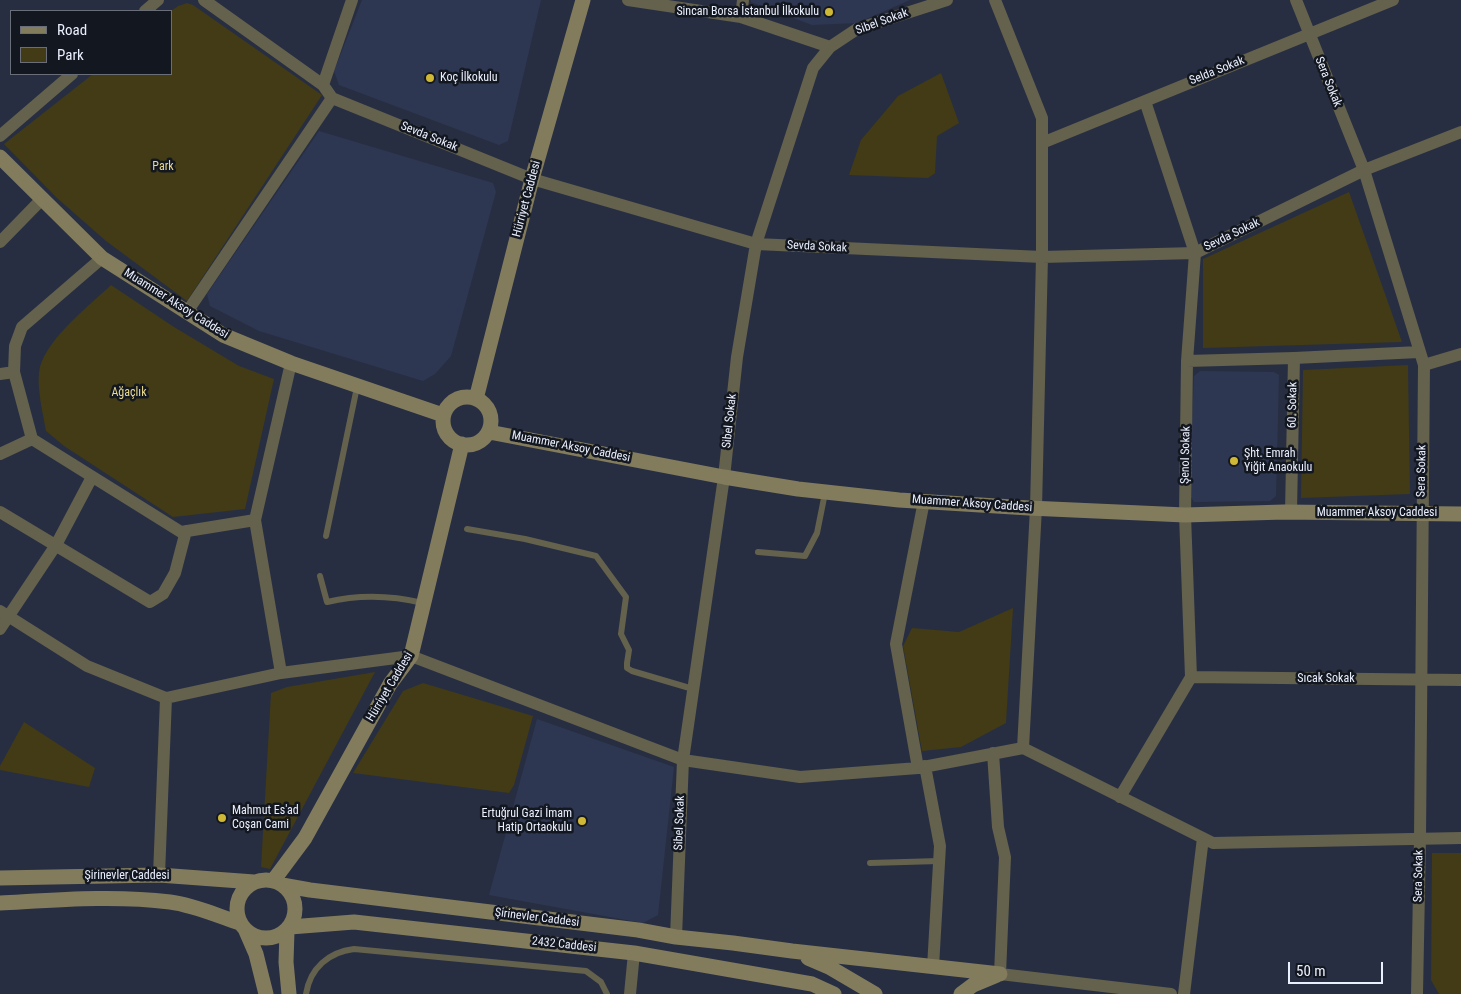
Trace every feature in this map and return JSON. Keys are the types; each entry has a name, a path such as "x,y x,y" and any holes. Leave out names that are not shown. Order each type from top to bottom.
{"street":[{"path":"146,10 158,0"},
{"path":"187,312 332,98 323,85 204,0"},
{"path":"323,85 352,0"},
{"name":"Hürriyet Caddesi","path":"476,399 532,179 583,0"},
{"path":"628,0 741,17 830,47"},
{"path":"741,17 743,0"},
{"name":"Sibel Sokak","path":"676,937 683,760 724,477 737,357 756,244 813,68 830,47 857,29 947,0"},
{"path":"995,0 1042,118 1042,257 1036,508 1023,748"},
{"name":"Sera Sokak","path":"1296,0 1364,170 1424,365 1417,994"},
{"name":"Selda Sokak","path":"1042,143 1393,0"},
{"path":"0,136 71,75"},
{"name":"Sevda Sokak","path":"332,98 532,179 756,244 1042,257 1195,253 1364,170 1461,132"},
{"name":"Şenol Sokak","path":"1145,101 1195,253 1187,361 1185,515 1191,677"},
{"name":"Muammer Aksoy Caddesi","path":"0,157 102,258 223,336 291,363 443,415"},
{"path":"0,242 42,200"},
{"path":"102,258 22,327 15,346 14,372 32,439 180,532 255,520"},
{"path":"1187,361 1419,352"},
{"path":"1424,365 1461,354"},
{"name":"60. Sokak","path":"1291,512 1294,358"},
{"path":"281,673 255,520 291,363"},
{"path":"0,374 14,372"},
{"path":"460,398 476,399 488,409 491,424 489,432 473,445 462,444 452,440 447,435 442,422 447,407 453,401 460,398"},
{"name":"Muammer Aksoy Caddesi","path":"489,432 724,477 798,489 924,501 1185,515 1291,512 1461,514"},
{"path":"0,454 32,439"},
{"name":"Hürriyet Caddesi","path":"278,883 390,684 411,656 462,444"},
{"path":"0,629 4,614 56,545 92,477"},
{"path":"924,501 896,644 940,846 933,967"},
{"path":"0,512 150,602 163,594 175,573 186,531"},
{"path":"4,614 87,666 166,698 281,673 411,656 683,760 800,778 922,767 1023,748 1213,843 1461,838"},
{"path":"1120,797 1191,677"},
{"name":"Sıcak Sokak","path":"1191,677 1461,680"},
{"path":"159,875 166,698"},
{"path":"993,754 998,827 1005,857 1000,974"},
{"path":"1184,994 1203,838"},
{"name":"Şirinevler Caddesi","path":"0,878 159,875 254,882 264,880 310,890 638,930 676,937 792,952"},
{"path":"254,882 240,895 237,904 237,914 256,954 266,994"},
{"path":"278,883 290,891 296,909 294,919 288,929 286,962 289,994"},
{"name":"Şirinevler Caddesi","path":"0,903 97,898 171,902 204,911 243,927 254,936 264,939 274,938 288,929"},
{"name":"2432 Caddesi","path":"288,929 354,922 634,953 812,984 834,994"},
{"path":"792,952 1170,994"},
{"path":"792,952 829,967 875,994"},
{"path":"630,994 634,953"},
{"path":"961,994 973,985 1000,974"}],"lane":[{"path":"326,536 358,386"},
{"path":"758,552 806,556 817,533 825,492"},
{"path":"467,529 525,539 596,556 626,597 621,634 629,650 627,663 629,670 693,689"},
{"path":"320,576 327,602 352,597 381,596 424,603"},
{"path":"870,863 939,861"},
{"path":"306,994 309,982 319,966 335,954 354,949 586,971 597,978 608,994"}],"shaded area":[{"name":"Koç İlkokulu","path":"362,0 541,0 508,141 499,145 339,85 334,71"},
{"name":"Sincan Borsa İstanbul İlkokulu","path":"751,0 910,0 857,23 812,25 751,2"},
{"path":"319,131 493,183 496,192 451,356 435,374 423,381 259,331 210,306 207,294"},
{"name":"Şht. Emrah Yiğit Anaokulu","path":"1200,371 1274,372 1279,375 1276,496 1270,501 1194,502 1189,494 1194,376"},
{"path":"537,719 674,767 658,915 643,923 489,895"}],"green space":[{"name":"Park","path":"187,3 193,5 322,95 187,301 106,241 57,198 4,144 92,75 172,75 172,10"},
{"path":"941,73 959,123 937,136 935,173 928,178 849,175 861,140 898,96"},
{"path":"1349,192 1402,342 1203,348 1203,259"},
{"name":"Ağaçlık","path":"111,285 174,327 239,366 274,379 245,509 173,517 64,446 46,431 39,386 39,373 42,361 57,337"},
{"path":"1408,365 1410,494 1301,498 1303,370"},
{"path":"1013,608 1006,723 961,747 922,751 903,646 912,628 959,632"},
{"path":"375,672 270,869 261,867 271,693 287,687"},
{"path":"423,683 533,716 514,785 509,793 353,773 403,691"},
{"path":"24,722 95,768 89,787 0,770 0,766"},
{"path":"1432,853 1461,853 1461,994 1439,994 1431,980"}],"place":[{"name":"Sincan Borsa İstanbul İlkokulu","path":"829,12"},
{"name":"Koç İlkokulu","path":"430,78"},
{"name":"Şht. Emrah Yiğit Anaokulu","path":"1234,461"},
{"name":"Mahmut Es'ad Coşan Cami","path":"222,818"},
{"name":"Ertuğrul Gazi İmam Hatip Ortaokulu","path":"582,821"}]}
